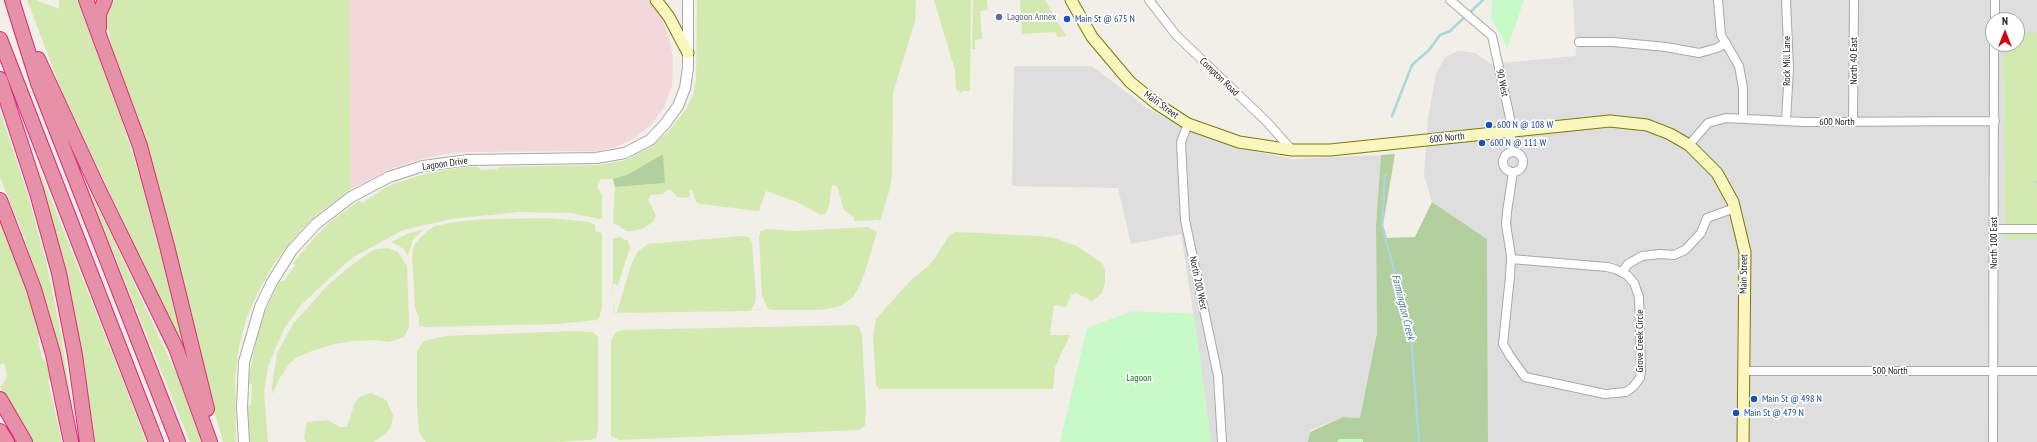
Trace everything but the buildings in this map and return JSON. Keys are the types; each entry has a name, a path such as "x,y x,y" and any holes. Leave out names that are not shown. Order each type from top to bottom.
{"highway":[{"path":"12,0 38,83 178,442"},
{"path":"86,0 142,154 167,246 215,442"},
{"path":"102,42 99,22 101,7 105,0"},
{"path":"20,22 176,348 210,442"},
{"path":"0,39 156,442"},
{"path":"0,79 37,193 59,273 75,355 87,442"},
{"path":"0,200 38,304 53,354 71,442"},
{"path":"0,399 25,442"},
{"path":"0,431 7,442"}],"main road":[{"path":"656,0 669,17 688,53"},
{"name":"Main Street","path":"1071,0 1092,37 1130,82 1157,104 1188,124 1239,142 1292,150"},
{"name":"600 North","path":"1292,150 1364,147 1610,121 1625,122"},
{"name":"Main Street","path":"1625,122 1653,127 1670,134 1689,145 1717,173 1735,208 1745,252 1743,442"}],"street":[{"name":"Lagoon Drive","path":"244,442 242,407 244,362 255,321 272,282 292,250 316,224 351,196 389,177 423,166 468,160 596,158 625,153 650,140 665,124 678,106 685,88 688,53 688,0"},
{"name":"Compton Road","path":"1149,0 1176,35 1266,122 1292,150"},
{"name":"90 West","path":"1450,0 1492,36 1510,118 1512,152"},
{"path":"1718,0 1721,35 1739,66 1743,88 1743,119"},
{"name":"Rock Mill Lane","path":"1786,0 1789,68 1786,121"},
{"name":"North 40 East","path":"1853,122 1854,0"},
{"path":"1995,0 1995,12"},
{"path":"1579,42 1613,42 1666,47 1699,53 1717,48 1726,43"},
{"name":"North 100 East","path":"1993,442 1994,52"},
{"name":"600 North","path":"1689,145 1708,123 1726,118 1853,122 1995,121"},
{"name":"North 200 West","path":"1188,124 1181,142 1185,220 1218,376 1222,442"},
{"path":"1512,152 1520,154 1523,161 1520,169 1513,172 1506,169 1503,162 1505,155 1512,152"},
{"name":"Grove Creek Circle","path":"1513,172 1506,224 1511,259 1503,344 1525,377 1605,394 1626,392 1633,387 1640,378 1641,371 1639,297 1634,283 1622,272"},
{"path":"1511,259 1607,267 1622,272 1628,264 1642,256 1660,254 1674,255 1685,250 1701,233 1707,218 1735,208"},
{"path":"1994,229 2037,229"},
{"name":"500 North","path":"1743,371 2037,371"}],"shaded area":[{"path":"349,0 648,0 662,19 670,41 673,60 672,86 664,107 651,125 633,139 615,147 597,151 470,152 445,154 393,168 351,189"},
{"path":"1573,0 2037,0 2037,33 2025,33 2025,12 1985,12 1985,52 2003,52 2005,239 2037,239 2037,442 1488,442 1487,239 1432,202 1424,175 1428,117 1436,74 1445,57 1458,51 1475,53 1491,64 1576,56"},
{"path":"1014,66 1092,66 1147,108 1194,133 1239,148 1293,159 1381,155 1376,225 1377,333 1360,418 1343,417 1310,430 1308,442 1211,442 1181,234 1131,244 1118,188 1012,186"}],"green space":[{"path":"27,0 36,0 59,9 59,0 77,0 115,99 142,184 185,344 182,345 61,89"},
{"path":"115,0 349,0 351,189 315,216 293,239 273,265 257,294 247,317 239,346 235,378 236,442 223,442 129,98 114,55 107,25 108,11"},
{"path":"697,0 916,0 915,21 893,93 892,172 890,188 878,230 880,220 854,221 854,217 844,210 837,186 832,185 829,206 826,213 821,215 797,202 766,191 759,211 700,204 696,202 693,192 689,189 690,196 686,198 677,197 671,190 667,190 663,194 651,195 648,199 656,216 653,222 642,229 627,231 614,224 615,187 665,183 662,154 627,175 613,179 601,179 597,187 602,195 602,217 599,219 572,213 519,212 451,219 403,230 355,256 345,264 302,304 285,327 268,366 264,393 268,442 250,442 248,406 251,405 252,385 249,383 250,372 258,331 265,311 280,281 284,281 295,265 293,263 331,221 359,201 362,203 388,186 427,173 465,167 478,167 481,170 497,169 499,167 599,165 626,160 649,148 669,131 686,109 693,95 696,80"},
{"path":"934,0 971,0 970,91 962,91 962,93 956,90 955,70"},
{"path":"973,0 987,0 988,10 980,11 982,39 975,40 975,49 972,49"},
{"path":"1020,0 1045,0 1066,36 1057,37 1056,32 1022,34"},
{"path":"1492,0 1524,0 1507,50 1503,38 1491,19"},
{"path":"2025,33 2037,33 2037,239 2005,239 2003,52 2025,52"},
{"path":"0,111 27,192 46,261 61,334 76,433 45,301 24,237 0,177"},
{"path":"663,154 665,183 615,187 613,179 627,175"},
{"path":"1395,154 1383,225 1387,238 1415,237 1432,202 1487,239 1488,442 1308,442 1310,432 1343,417 1360,418 1377,333 1376,225 1381,155"},
{"path":"38,166 146,442 95,442 80,340 70,289"},
{"path":"91,192 179,379 201,442 190,442 107,237 90,194"},
{"path":"548,218 589,222 595,225 595,231 602,233 602,307 597,320 556,324 425,327 419,325 419,317 415,308 412,254 414,245 427,231 435,226 454,222 485,219"},
{"path":"0,219 21,273 39,331 38,339 42,358 48,365 51,380 48,381 62,442 32,442 0,387 5,381 7,374 4,363 0,365"},
{"path":"868,227 877,232 861,283 853,297 840,306 822,310 768,309 762,296 759,236 761,231 768,229 794,231"},
{"path":"424,229 413,239 408,255 404,249 391,242 407,234"},
{"path":"955,232 1054,238 1077,246 1103,264 1105,271 1105,283 1102,293 1092,301 1076,293 1071,295 1066,307 1054,305 1050,335 1070,335 1055,367 1053,389 879,389 876,385 873,336 876,319 910,281 926,268 935,258 949,236"},
{"path":"743,236 750,238 752,243 756,296 755,303 751,310 768,309 745,311 617,313 631,265 638,251 648,244"},
{"path":"620,237 628,241 630,248 618,285 613,283 613,239"},
{"path":"388,248 398,252 407,266 409,327 404,337 389,342 371,340 334,344 297,357 289,364 279,379 273,394 272,387 277,353 293,324 327,286 349,267 375,249"},
{"name":"Lagoon","path":"1132,311 1194,314 1211,442 1060,442 1087,328"},
{"path":"855,325 859,327 862,335 866,411 865,425 859,430 619,440 611,436 611,341 616,332 623,330"},
{"path":"574,331 593,332 598,337 598,430 596,438 590,440 554,442 426,442 422,437 419,432 417,406 417,351 424,341 445,336"},
{"path":"371,393 386,400 393,415 391,427 385,434 373,442 306,442 304,438 307,422 328,420 339,427 347,427 355,402 361,396"},
{"path":"1339,439 1363,439 1363,442 1337,442"}],"waterway":[{"name":"Farmington Creek","path":"1392,116 1412,65 1429,50 1440,35 1450,31 1483,0"},
{"name":"Farmington Creek","path":"1385,174 1382,225 1411,336 1419,442"}],"place":[{"name":"Lagoon Annex","path":"999,17"},
{"name":"Main St @ 675 N","path":"1067,19"},
{"name":"600 N @ 108 W","path":"1489,125"},
{"name":"600 N @ 111 W","path":"1482,143"},
{"name":"Main St @ 498 N","path":"1754,399"},
{"name":"Main St @ 479 N","path":"1736,413"}]}
